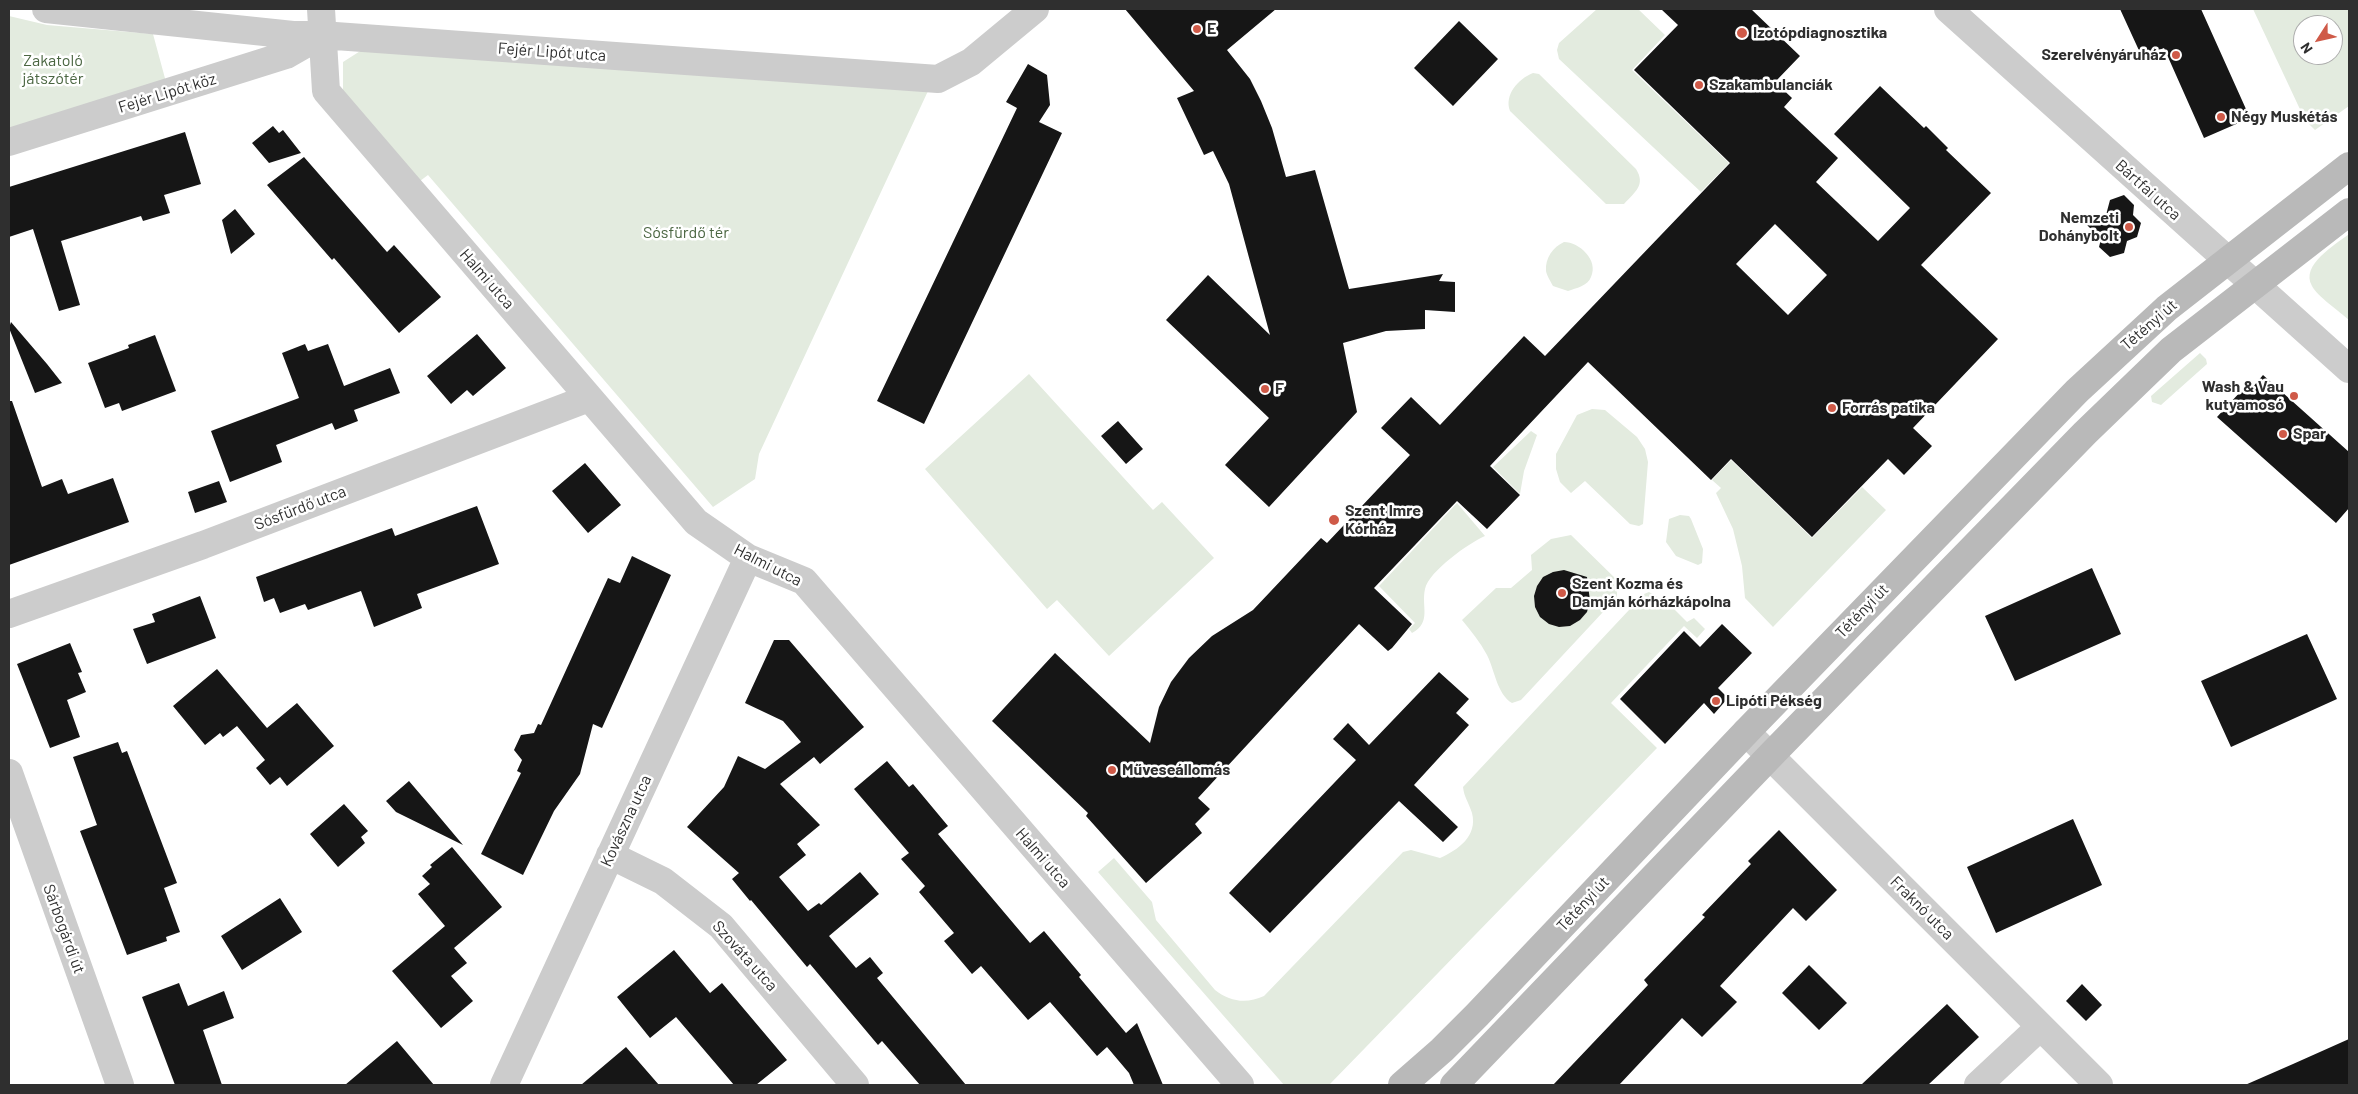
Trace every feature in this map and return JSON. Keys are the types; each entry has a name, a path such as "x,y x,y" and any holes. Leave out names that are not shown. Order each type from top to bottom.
{"main road":[{"name":"Tétényi út","path":"1402,1085 1442,1050 1477,1015 1746,732 2077,391 2167,308 2349,166"},
{"name":"Tétényi út","path":"1454,1085 2043,474 2171,350 2349,212"}],"street":[{"name":"Fejér Lipót utca","path":"46,9 293,35 321,22 938,79 971,62 1035,9"},
{"name":"Bártfai utca","path":"1948,9 2349,369"},
{"name":"Fejér Lipót köz","path":"9,142 286,56 321,22"},
{"name":"Halmi utca","path":"321,22 326,91 696,522 748,558 804,581 1240,1085"},
{"name":"Sósfürdő utca","path":"9,614 203,545 589,398"},
{"name":"Kovászna utca","path":"504,1085 748,558"},
{"name":"Fraknó utca","path":"1746,732 2099,1085"},
{"name":"Sárbogárdi út","path":"9,773 120,1085"},
{"name":"Szováta utca","path":"610,855 663,881 721,926 855,1085"},
{"path":"1978,1085 2040,1027"}],"green space":[{"path":"1597,9 1638,9 1665,35 1632,70 1729,163 1701,192 1559,59 1557,50 1559,43"},
{"path":"2253,9 2349,9 2349,106 2315,130 2305,120"},
{"name":"Zakatoló játszótér","path":"9,16 47,25 153,34 166,82 9,130"},
{"name":"Sósfürdő tér","path":"365,48 928,91 759,454 755,479 713,507 428,175 420,181 343,94 343,62"},
{"path":"1533,73 1539,74 1636,169 1640,180 1638,188 1624,204 1606,204 1510,111 1509,99 1514,88 1522,79"},
{"path":"2349,234 2349,320 2315,290 2310,278 2315,263 2321,256"},
{"path":"1564,242 1576,245 1586,253 1590,258 1593,271 1587,283 1568,291 1553,286 1546,271 1550,253"},
{"path":"2200,353 2206,359 2207,364 2161,405 2152,402 2151,396"},
{"path":"1029,374 1153,510 1162,502 1214,558 1109,656 1057,600 1047,609 925,469"},
{"path":"1592,409 1605,410 1637,437 1645,449 1648,462 1643,524 1639,526 1630,524 1585,481 1571,493 1560,482 1556,469 1556,454 1577,415"},
{"path":"1531,431 1537,435 1524,471 1520,494 1493,467"},
{"path":"1731,460 1812,538 1862,487 1886,510 1773,627 1745,598 1742,566 1733,529 1716,493 1721,488 1712,480"},
{"path":"1457,503 1485,536 1450,558 1434,574 1425,589 1424,619 1418,629 1412,633 1409,629 1415,623 1379,586"},
{"path":"1680,515 1689,516 1703,549 1702,563 1698,565 1676,556 1666,542 1669,519"},
{"path":"1571,535 1617,580 1617,597 1521,700 1512,703 1503,694 1484,650 1462,620 1496,588 1511,588 1532,570 1531,555 1551,539"},
{"path":"1649,592 1668,603 1687,622 1694,618 1705,629 1697,638 1684,626 1611,703 1657,748 1329,1085 1284,1085 1098,872 1114,858 1152,902 1156,920 1215,990 1239,1001 1258,999 1264,996 1403,852 1411,850 1440,858 1453,851 1465,841 1472,829 1473,821 1463,787 1644,594"}],"building":[{"path":"1125,9 1276,9 1227,50 1250,79 1261,101 1272,128 1286,177 1315,170 1349,289 1443,274 1439,281 1455,282 1455,312 1425,310 1425,329 1386,331 1343,343 1357,412 1269,507 1225,465 1269,418 1166,320 1208,275 1270,335 1229,184 1213,151 1204,155 1177,98 1194,91"},
{"path":"1661,9 1751,9 1800,56 1775,82 1792,98 1784,107 1838,158 1816,182 1878,241 1910,208 1834,134 1880,86 1924,128 1926,126 1948,148 1946,150 1991,193 1921,265 1998,339 1913,428 1932,446 1904,475 1888,459 1812,537 1731,459 1711,480 1588,362 1490,466 1520,495 1487,529 1457,501 1374,588 1412,624 1392,648 1388,651 1359,624 1198,798 1210,809 1195,824 1202,833 1146,883 1086,816 1088,813 992,721 1055,653 1150,743 1159,707 1171,682 1189,658 1212,636 1253,610 1321,538 1327,543 1410,455 1381,428 1411,397 1440,425 1524,336 1545,356 1730,163 1634,70 1678,25","holes":["1775,224 1827,275 1788,315 1736,264"]},
{"path":"2120,9 2201,9 2250,118 2204,138 2164,48 2142,57"},
{"path":"1459,21 1498,59 1453,106 1414,68"},
{"path":"1028,64 1047,75 1050,105 1039,122 1062,133 924,424 877,401 1017,108 1006,102"},
{"path":"273,126 279,133 283,130 301,153 269,163 252,143"},
{"path":"185,132 201,184 164,195 170,213 143,221 141,216 61,241 80,305 59,311 33,229 9,237 9,187"},
{"path":"304,157 387,252 394,245 441,297 399,333 267,185"},
{"path":"2124,195 2134,205 2133,215 2141,223 2137,237 2127,241 2124,253 2110,257 2099,247 2101,239 2079,217 2106,215 2110,200"},
{"path":"235,209 255,234 231,254 222,220"},
{"path":"11,322 62,383 35,393 9,328"},
{"path":"477,334 506,368 473,396 467,390 451,404 427,376"},
{"path":"155,335 176,391 122,411 119,403 105,408 88,363 129,348 128,345"},
{"path":"305,344 308,351 328,344 344,386 390,368 400,393 354,410 358,421 335,430 332,423 276,445 282,462 230,482 211,431 299,398 282,353"},
{"name":"Spar","path":"2263,375 2349,452 2349,508 2336,523 2217,417 2242,390 2247,394"},
{"path":"9,401 12,401 42,487 62,479 68,494 113,478 129,522 9,565"},
{"path":"1118,421 1143,449 1126,464 1101,436"},
{"path":"585,463 621,505 588,533 552,491"},
{"path":"219,481 227,502 195,513 188,492"},
{"path":"477,506 499,564 417,594 422,608 374,627 361,591 308,610 305,604 280,613 274,598 264,602 256,577 392,528 395,536"},
{"path":"632,556 671,575 602,728 593,724 580,774 554,811 523,875 481,854 521,773 517,771 522,760 514,750 521,735 534,733 538,724 541,725 608,578 620,583"},
{"path":"2092,568 2121,634 2015,681 1985,616"},
{"name":"Szent Kozma és Damján kórházkápolna","path":"1564,570 1587,577 1590,601 1587,612 1580,620 1570,626 1559,627 1549,624 1540,617 1535,607 1534,596 1537,586 1543,577 1553,572"},
{"path":"200,596 216,638 147,664 133,629 155,622 152,614"},
{"path":"1722,624 1752,653 1718,688 1728,698 1714,714 1704,703 1665,744 1620,699 1684,631 1700,647"},
{"path":"2307,634 2337,699 2231,747 2201,681"},
{"path":"774,640 789,640 864,727 820,764 814,757 780,784 820,825 797,844 806,855 779,877 808,911 819,903 821,905 860,872 879,894 829,936 856,968 870,957 883,973 877,978 966,1085 920,1085 882,1041 878,1045 810,964 807,967 750,901 732,879 739,873 687,827 724,787 738,756 765,769 801,742 783,721 745,703"},
{"path":"70,643 82,672 78,673 86,692 67,700 80,737 50,748 17,664"},
{"path":"217,669 267,728 297,703 334,746 287,786 280,777 270,785 256,768 265,760 237,726 223,737 220,733 205,745 173,706"},
{"path":"1439,672 1469,699 1456,713 1469,725 1414,785 1458,827 1443,842 1399,801 1270,933 1229,893 1356,760 1333,739 1348,723 1369,745"},
{"path":"118,742 122,753 127,751 177,883 164,888 180,932 166,937 167,941 127,955 80,831 97,825 73,757"},
{"path":"887,761 909,787 913,784 948,826 938,834 1030,943 1044,931 1081,975 1079,977 1126,1033 1137,1023 1163,1085 1134,1085 1129,1073 1107,1047 1097,1056 1050,1002 1028,1020 981,966 972,974 944,941 954,933 919,892 925,886 901,859 909,853 854,789"},
{"path":"409,781 463,845 396,812 386,801"},
{"path":"344,804 368,831 361,837 365,843 338,867 310,834"},
{"path":"2073,819 2102,885 1996,933 1967,867"},
{"path":"1779,830 1837,890 1806,921 1793,908 1720,986 1737,1002 1702,1037 1682,1018 1619,1085 1553,1085 1648,985 1644,980 1705,917 1702,915 1751,864 1748,861"},
{"path":"452,847 502,907 454,948 467,963 451,976 473,1001 441,1028 392,971 445,926 418,894 430,884 422,876 432,867 430,865"},
{"path":"280,898 302,932 242,970 221,936"},
{"path":"674,950 710,993 722,983 787,1060 756,1085 734,1085 676,1017 650,1038 617,997"},
{"path":"1809,965 1847,1003 1819,1030 1782,993"},
{"path":"179,983 188,1006 224,991 234,1018 203,1030 222,1085 175,1085 142,997"},
{"path":"2082,984 2102,1005 2086,1021 2066,1001"},
{"path":"1947,1004 1979,1037 1928,1085 1861,1085"},
{"path":"2349,1039 2349,1085 2245,1085 2293,1064"},
{"path":"397,1041 434,1085 345,1085"},
{"path":"626,1047 659,1085 581,1085"}],"place":[{"name":"E","path":"1197,29"},
{"name":"Izotópdiagnosztika","path":"1742,33"},
{"name":"Szerelvényáruház","path":"2176,55"},
{"name":"Szakambulanciák","path":"1699,85"},
{"name":"Négy Muskétás","path":"2221,117"},
{"name":"Nemzeti Dohánybolt","path":"2129,227"},
{"name":"F","path":"1265,389"},
{"name":"Wash & Vau kutyamosó","path":"2294,396"},
{"name":"Forrás patika","path":"1832,408"},
{"name":"Spar","path":"2283,434"},
{"name":"Szent Imre Kórház","path":"1334,520"},
{"name":"Szent Kozma és Damján kórházkápolna","path":"1562,593"},
{"name":"Lipóti Pékség","path":"1716,701"},
{"name":"Műveseállomás","path":"1112,770"}]}
